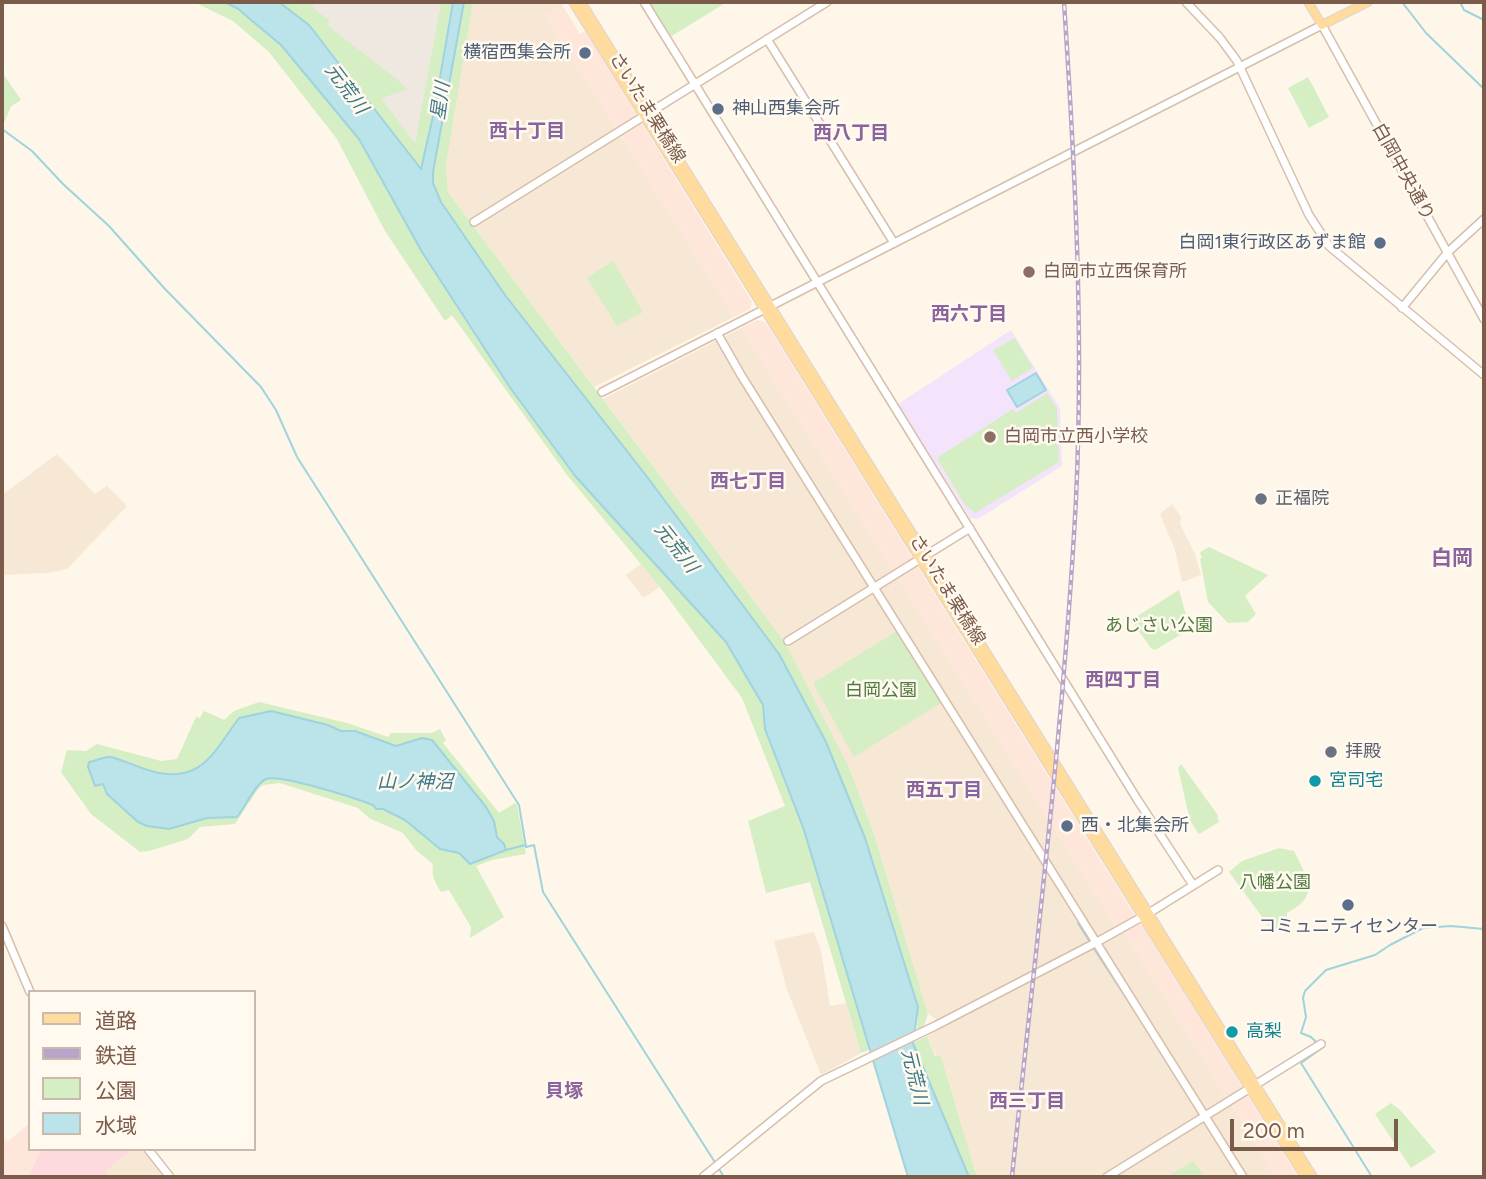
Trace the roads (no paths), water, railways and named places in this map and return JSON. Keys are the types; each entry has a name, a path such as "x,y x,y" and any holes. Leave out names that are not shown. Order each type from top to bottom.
{"main road":[{"name":"さいたま栗橋線","path":"573,2 767,307 1253,1087 1313,1177"},
{"name":"さいたま栗橋線","path":"581,2 646,114"},
{"path":"1308,2 1322,25 1368,2"},
{"name":"さいたま栗橋線","path":"1253,1087 1305,1177"}],"street":[{"path":"644,2 1194,885"},
{"path":"474,222 827,2"},
{"path":"1186,2 1220,38 1240,67 1318,231 1335,252 1484,376"},
{"path":"601,392 1322,25"},
{"name":"白岡中央通り","path":"1322,25 1484,318"},
{"path":"767,39 894,243"},
{"path":"1402,308 1448,253 1484,219"},
{"path":"718,333 741,375 1243,1177"},
{"path":"788,641 970,528"},
{"path":"702,1177 714,1173 821,1081 1097,942 1218,870"},
{"path":"2,926 29,990"},
{"path":"1108,1177 1320,1045"},
{"path":"150,1151 170,1177"}],"water":[{"path":"225,2 279,2 309,25 421,169 453,2 464,2 433,172 433,183 441,202 505,295 648,478 779,654 826,742 865,838 918,1007 913,1043 969,1177 908,1177 804,830 765,729 763,705 726,642 576,477 511,389 422,252 359,139 281,45 238,9"},
{"path":"1036,373 1046,390 1017,407 1007,390"},
{"name":"山ノ神沼","path":"271,711 328,725 341,731 355,731 396,746 422,738 432,740 486,807 494,821 497,837 506,850 470,864 459,853 440,849 405,820 383,809 376,809 373,805 351,797 274,778 266,779 258,785 237,817 207,818 169,829 147,826 138,822 107,794 103,784 95,786 88,767 89,762 110,757 151,771 182,774 204,763 239,718"}],"waterway":[{"path":"1402,2 1426,33 1484,89"},
{"path":"1460,2 1464,10 1484,20"},
{"path":"2,129 32,151 109,226 165,289 261,387 276,410 297,457 519,805 526,847 534,845 543,892 716,1164"},
{"path":"506,850 525,845"},
{"path":"1078,923 1090,942"},
{"path":"1318,1044 1301,1033 1306,1017 1303,998 1305,991 1326,970 1375,955 1423,928 1451,926 1484,929"},
{"path":"1093,947 1142,1022"},
{"path":"1322,1048 1301,1063 1372,1177"},
{"path":"719,1169 724,1177"}],"railway":[{"path":"1012,1177 1057,754 1076,499 1079,313 1064,2"}],"place":[{"name":"横宿西集会所","path":"585,53"},
{"name":"神山西集会所","path":"718,109"},
{"name":"白岡1東行政区あずま館","path":"1380,243"},
{"name":"白岡市立西保育所","path":"1029,272"},
{"name":"白岡市立西小学校","path":"990,437"},
{"name":"正福院","path":"1261,499"},
{"name":"拝殿","path":"1331,752"},
{"name":"宮司宅","path":"1315,781"},
{"name":"西・北集会所","path":"1067,826"},
{"name":"コミュニティセンター","path":"1348,905"},
{"name":"高梨","path":"1232,1032"}],"district":[{"name":"西十丁目","path":"527,131"},
{"name":"西八丁目","path":"851,133"},
{"name":"西六丁目","path":"969,314"},
{"name":"西七丁目","path":"748,481"},
{"name":"白岡","path":"1452,559"},
{"name":"西四丁目","path":"1123,680"},
{"name":"西五丁目","path":"944,790"},
{"name":"貝塚","path":"564,1091"},
{"name":"西三丁目","path":"1027,1101"}],"water label":[{"name":"元荒川","path":"346,89"},
{"name":"星川","path":"441,101"},
{"name":"元荒川","path":"676,548"},
{"name":"元荒川","path":"914,1077"}],"park label":[{"name":"あじさい公園","path":"1159,626"},
{"name":"白岡公園","path":"881,691"},
{"name":"八幡公園","path":"1275,883"}]}
